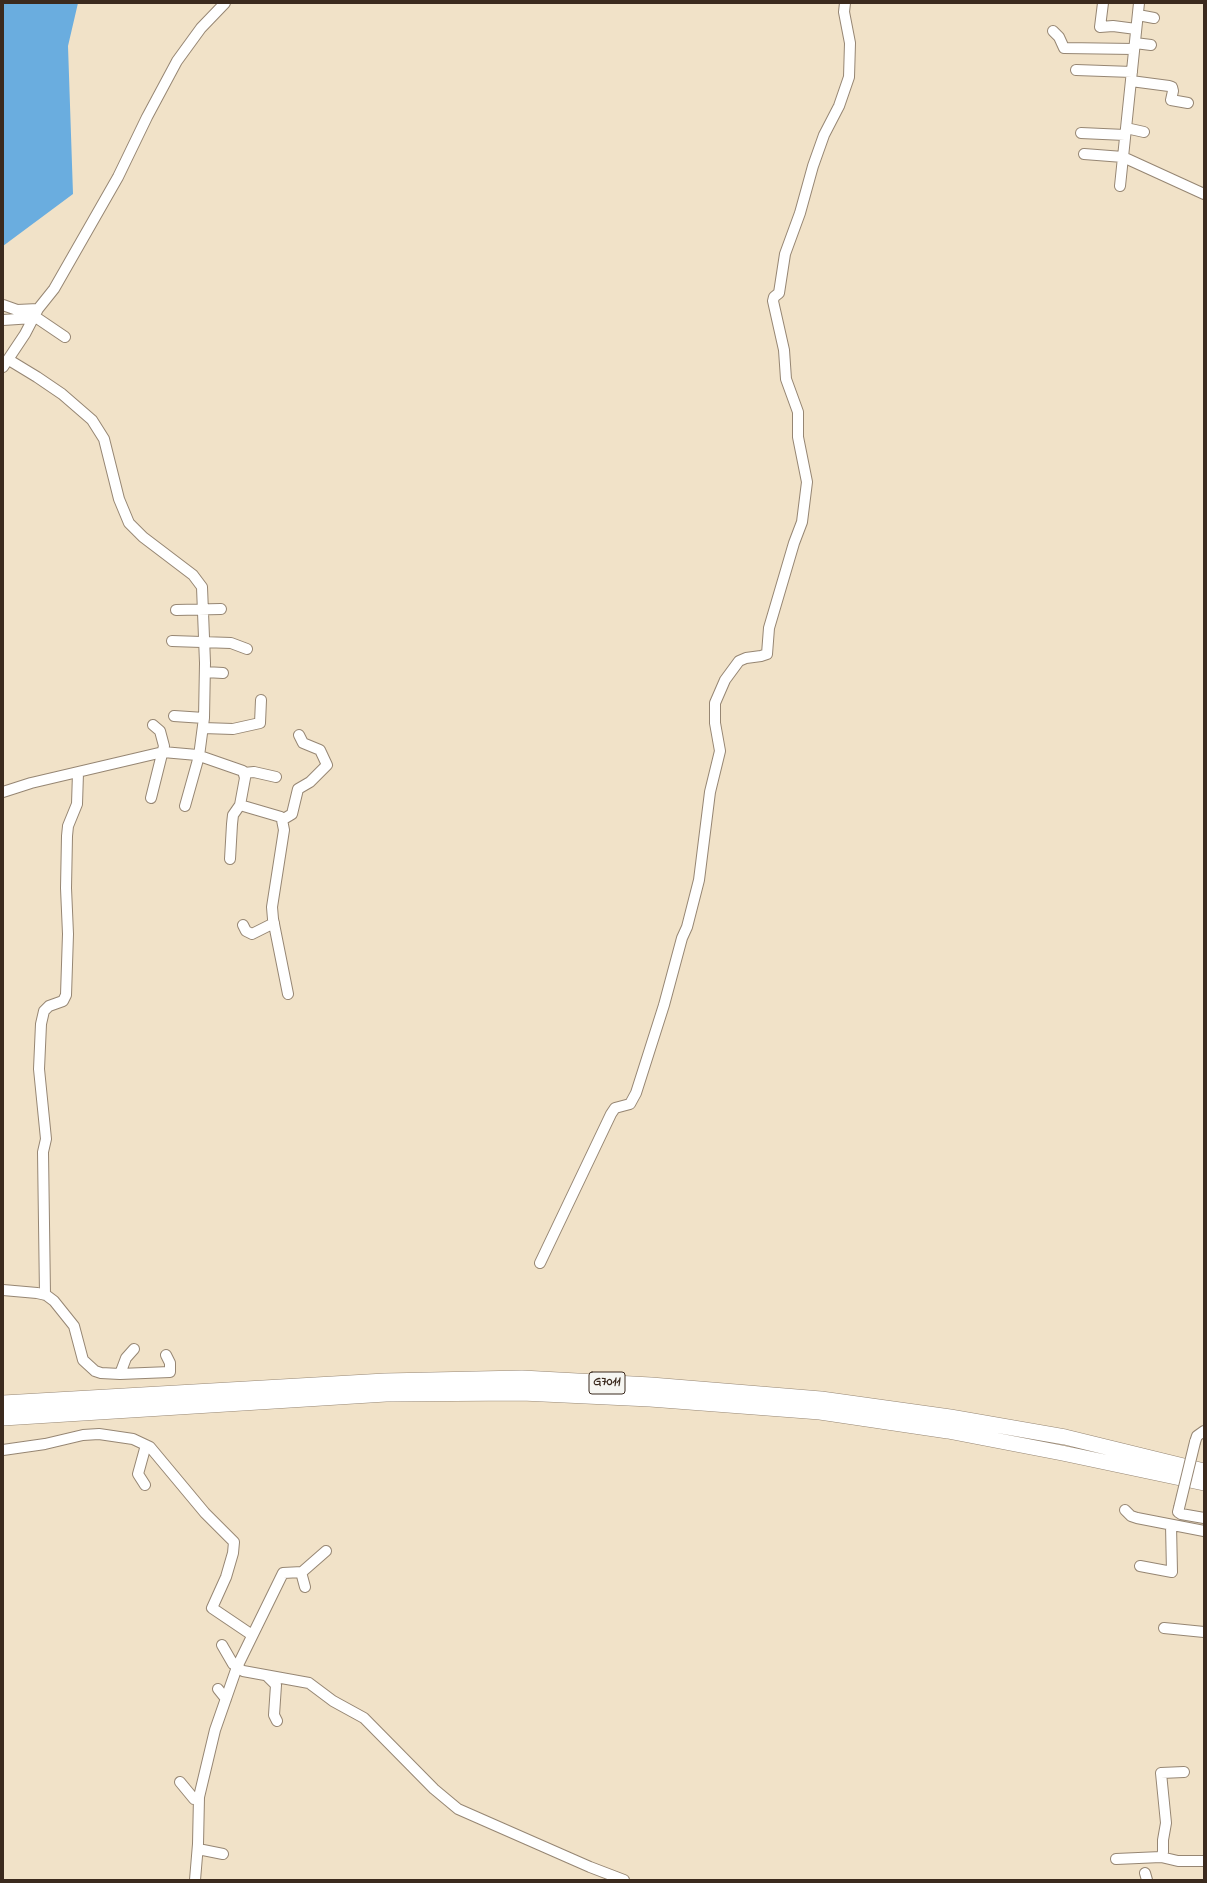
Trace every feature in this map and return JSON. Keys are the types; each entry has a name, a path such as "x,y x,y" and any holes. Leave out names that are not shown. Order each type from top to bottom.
{"highway":[{"name":"G7011","path":"3,1403 385,1381 522,1378 651,1385 822,1398 950,1416 1065,1437 1204,1471"},
{"name":"G7011","path":"3,1418 386,1394 522,1393 650,1398 820,1412 948,1431 1204,1483"}],"street":[{"path":"185,806 199,756 204,723 205,672 202,587 198,579 143,538 129,523 119,499 104,439 95,423 80,408 37,377 5,365 26,334 35,314 54,288 118,177 147,117 177,61 200,28 225,3"},
{"path":"540,1263 611,1114 615,1108 630,1104 636,1093 664,1005 700,877 710,792 720,751 715,723 715,703 726,680 739,661 746,658 767,654 771,622 794,543 802,522 806,501 807,482 798,437 798,412 786,379 784,350 773,301 780,290 785,254 800,213 813,166 824,135 839,106 849,78 850,43 844,12 845,3"},
{"path":"1103,3 1100,27 1113,26 1136,29"},
{"path":"1120,186 1126,132 1124,110 1131,76 1139,3"},
{"path":"1138,15 1154,18"},
{"path":"1053,31 1059,37 1064,48 1151,45"},
{"path":"1076,70 1131,76 1170,86 1172,87 1173,91 1171,100 1188,103"},
{"path":"1081,133 1144,132"},
{"path":"1084,154 1123,157 1204,194"},
{"path":"3,305 35,314 65,336"},
{"path":"3,320 35,314"},
{"path":"176,610 203,608 221,609"},
{"path":"172,641 231,643 247,649"},
{"path":"205,672 223,673"},
{"path":"174,716 233,729 260,723 261,700"},
{"path":"151,798 164,746 159,729 153,725"},
{"path":"282,820 292,814 298,789 310,782 326,765 320,750 303,743 299,735"},
{"path":"3,792 162,753 199,756 232,767 244,773 254,772 276,777"},
{"path":"45,1295 43,1152 46,1139 39,1069 41,1024 44,1011 49,1006 63,1001 66,995 68,934 66,888 67,836 68,826 77,804 78,773"},
{"path":"230,859 233,815 240,805 245,778 244,773"},
{"path":"240,805 281,817 282,820 284,830 273,900 274,923 288,994"},
{"path":"243,925 246,931 252,934 274,923"},
{"path":"3,1290 45,1295 57,1304 74,1326 80,1354 87,1365 101,1373 120,1374 170,1372 170,1363 166,1355"},
{"path":"120,1374 126,1358 134,1349"},
{"path":"1204,1431 1197,1436 1195,1442 1178,1512 1181,1514 1204,1518"},
{"path":"3,1450 45,1444 82,1435 99,1434 133,1439 150,1447 205,1513 234,1542 233,1553 226,1577 212,1608 252,1635"},
{"path":"145,1485 138,1474 146,1445"},
{"path":"1125,1510 1131,1516 1137,1518 1204,1531"},
{"path":"1140,1566 1172,1572 1170,1525"},
{"path":"195,1880 198,1848 199,1797 215,1730 237,1668 282,1573 301,1572 326,1551"},
{"path":"301,1572 305,1587"},
{"path":"1164,1628 1204,1632"},
{"path":"222,1645 237,1668 248,1673 309,1683 333,1701 364,1718 379,1731 434,1789 458,1809 590,1867 624,1880"},
{"path":"268,1677 276,1685 274,1715 277,1721"},
{"path":"218,1689 226,1699"},
{"path":"1161,1857 1163,1852 1163,1840 1166,1823 1161,1773 1184,1772"},
{"path":"180,1782 194,1799 199,1797"},
{"path":"1164,1800 1170,1796 1172,1791"},
{"path":"198,1848 223,1854"},
{"path":"1116,1859 1161,1857 1178,1861 1204,1861"}],"water":[{"path":"3,3 78,3 68,46 73,194 3,246"}]}
